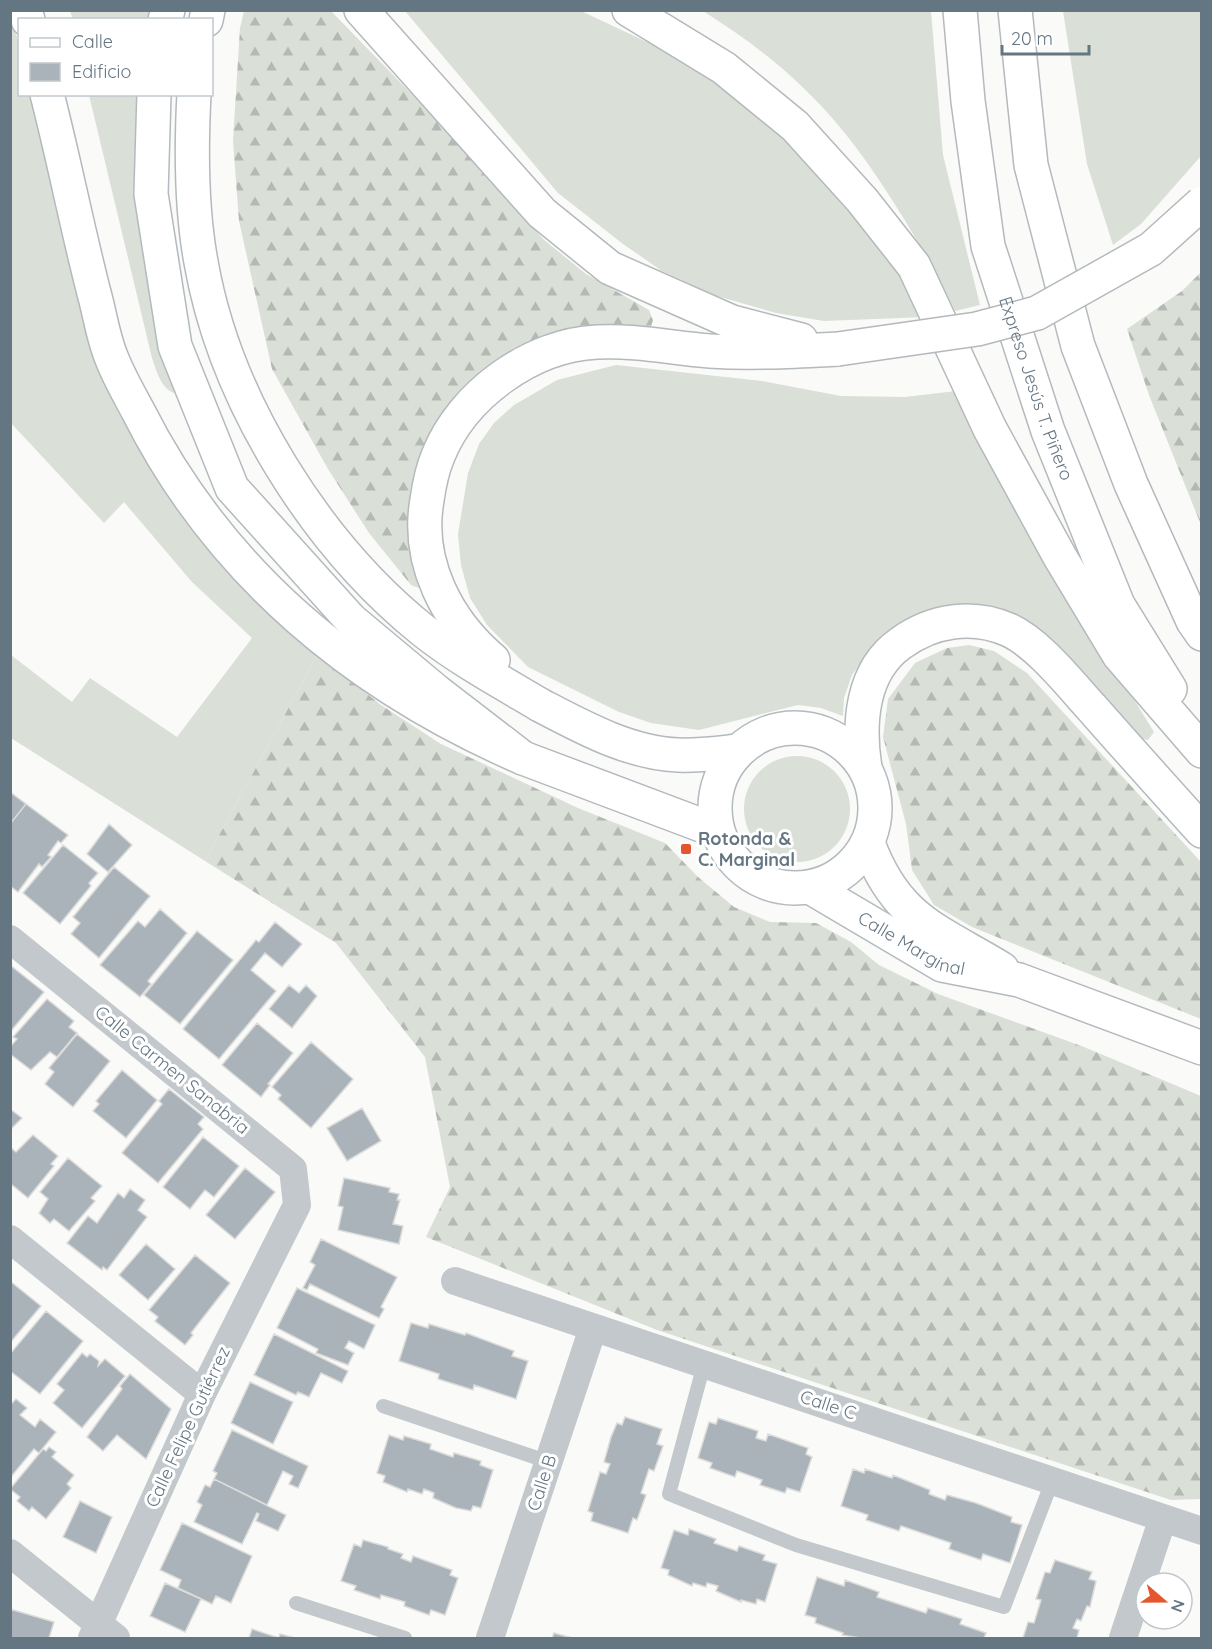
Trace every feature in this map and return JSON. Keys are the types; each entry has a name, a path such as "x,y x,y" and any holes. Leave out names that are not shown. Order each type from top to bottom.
{"main road":[{"path":"361,10 542,213 610,268 732,322 838,349"},
{"path":"629,10 724,68 795,126 862,200 914,266 990,429 1060,557 1119,655 1202,751"},
{"name":"Expreso Jesús T. Piñero","path":"960,10 968,101 988,246 1048,431 1118,605 1202,739"},
{"path":"1015,10 1031,165 1078,346 1131,484 1193,621 1202,634"},
{"path":"47,96 80,238 111,358 162,459 211,529 288,611 352,663 393,691 468,735 717,831"},
{"path":"154,96 151,194 175,346 232,488 351,620 436,691 523,758"},
{"path":"194,96 192,150 201,264 227,355 240,388 285,474 344,555 391,602 426,632 478,669 540,705 588,729 638,748 676,755 738,751"},
{"path":"540,705 474,644 453,619 429,564 424,541 429,486 438,456 451,430 466,410 507,375 534,356 566,346 606,342 711,351 780,352 838,349 977,329 1037,313 1150,249 1202,203"},
{"path":"865,768 851,750 820,732 802,729 769,732 753,739 738,751 718,780 713,810 717,831 734,860 759,879 790,888 810,887 843,874 861,855 868,843 875,818 874,792 865,768 861,727 862,710 868,690 885,659 899,644 934,626 953,621 993,624 1011,631 1028,643 1064,677 1202,831"},
{"name":"Calle Marginal","path":"868,843 890,889 912,914 1019,980"},
{"name":"Calle Marginal","path":"810,887 942,965 1019,980 1202,1048"}],"street":[{"name":"Calle Carmen Sanabria","path":"10,939 293,1169 297,1205 291,1218"},
{"name":"Calle Felipe Gutiérrez","path":"102,1634 202,1394 291,1218"},
{"path":"10,1239 202,1394"},
{"name":"Calle C","path":"455,1281 1188,1524"},
{"name":"Calle B","path":"490,1638 593,1328"},
{"path":"1123,1638 1188,1524"},
{"path":"10,1553 102,1634"}],"lane":[{"path":"704,1364 669,1494 796,1545 1004,1607 1053,1479"},
{"path":"383,1406 549,1462"},
{"path":"296,1603 405,1638"}],"green space":[{"path":"70,11 159,11 157,18 73,18"},
{"path":"244,11 331,11 466,150 543,239 586,274 649,310 653,320 650,330 598,334 445,429 426,585 419,588 411,585 369,533 328,469 272,369 239,221 233,141 240,28"},
{"path":"405,11 581,11 677,56 741,96 790,137 897,264 926,317 824,321 776,313 717,296 662,271 623,244 558,193"},
{"path":"703,11 931,11 943,155 980,305 955,311 883,185 840,127 793,78 766,55"},
{"path":"1063,11 1201,11 1201,156 1141,224 1113,245 1087,164"},
{"path":"10,17 18,40 18,96 37,96 137,438 200,540 269,614 318,654 205,861 11,738 11,655 72,702 90,678 177,737 252,638 192,582 124,502 104,523 11,423"},
{"path":"89,96 145,96 177,394 163,385 152,358"},
{"path":"1201,272 1201,525 1149,395 1127,329 1182,291"},
{"path":"616,365 762,381 841,396 905,397 956,391 1033,535 1154,732 1148,740 1135,738 1000,615 954,605 917,614 884,633 852,675 844,698 843,716 821,708 798,705 699,730 651,723 619,712 528,667 487,625 470,598 461,565 458,534 468,473 479,444 494,423 514,405 557,380"},
{"path":"969,645 994,651 1027,673 1201,862 1201,1019 972,927 934,905 912,870 906,824 883,737 888,699 915,663 947,648"},
{"path":"318,654 381,705 441,744 578,808 665,843 698,877 734,907 770,922 816,923 851,942 879,965 938,994 1084,1047 1201,1096 1201,1499 1171,1500 657,1330 426,1237 450,1187 425,1057 336,943 205,861"},
{"path":"797,756 817,760 834,772 846,789 850,809 846,829 834,846 817,858 797,862 777,858 760,846 748,829 744,809 748,789 760,772 777,760"}],"building":[{"path":"10,792 26,804 10,824"},
{"path":"26,804 68,835 61,843 58,841 48,855 51,857 42,867 39,864 18,892 10,886 10,824"},
{"path":"109,824 132,845 108,872 87,854"},
{"path":"63,845 98,873 89,883 91,886 60,924 23,893"},
{"path":"114,867 150,896 99,958 71,934 80,923 73,917"},
{"path":"160,909 187,933 148,981 151,984 140,997 100,965 138,921 145,927"},
{"path":"275,922 302,944 282,967 265,953 251,970 276,991 219,1059 183,1029 256,940 259,942"},
{"path":"197,931 233,960 180,1024 144,995"},
{"path":"10,965 44,992 10,1032"},
{"path":"289,985 299,993 306,985 317,996 292,1028 269,1009"},
{"path":"47,999 74,1021 69,1027 77,1033 57,1057 50,1052 31,1070 10,1054 10,1047 17,1039 13,1037"},
{"path":"257,1023 293,1053 268,1084 270,1085 261,1097 222,1065"},
{"path":"77,1034 110,1061 73,1107 45,1084 54,1072 49,1068"},
{"path":"311,1042 353,1079 311,1128 278,1099 281,1095 272,1087"},
{"path":"122,1070 157,1100 126,1138 93,1111 99,1104 96,1101"},
{"path":"169,1089 204,1117 198,1124 203,1129 158,1183 122,1153 162,1104 159,1101"},
{"path":"362,1108 381,1141 347,1161 327,1128"},
{"path":"10,1109 22,1118 10,1130"},
{"path":"33,1135 58,1156 51,1164 54,1166 28,1198 12,1185 10,1187 10,1147 16,1152"},
{"path":"203,1137 239,1166 214,1197 205,1190 190,1209 163,1187"},
{"path":"68,1158 102,1186 91,1198 95,1201 69,1231 54,1219 50,1223 39,1213 48,1199 40,1192"},
{"path":"245,1168 275,1192 235,1239 206,1215"},
{"path":"344,1178 390,1188 389,1192 399,1194 397,1200 400,1200 393,1224 403,1226 399,1244 338,1230 343,1207 338,1206"},
{"path":"130,1189 145,1200 138,1210 147,1217 107,1270 103,1267 102,1270 67,1243 88,1216 97,1223 118,1193 124,1198"},
{"path":"321,1239 397,1277 381,1307 384,1309 379,1318 310,1284 307,1290 303,1288 315,1265 310,1262"},
{"path":"146,1244 175,1269 148,1300 119,1275"},
{"path":"195,1255 230,1283 191,1333 193,1335 185,1345 155,1321 158,1317 149,1310"},
{"path":"10,1281 41,1306 10,1343"},
{"path":"297,1288 375,1325 364,1349 349,1341 345,1348 354,1353 348,1365 316,1353 318,1349 277,1328"},
{"path":"46,1311 83,1341 40,1394 10,1371 10,1354"},
{"path":"411,1323 428,1328 429,1324 465,1335 466,1333 514,1351 512,1356 528,1361 516,1399 474,1385 473,1390 438,1379 439,1374 399,1361"},
{"path":"274,1334 348,1371 342,1383 321,1373 309,1397 298,1392 296,1395 254,1375"},
{"path":"82,1353 87,1357 90,1354 99,1361 98,1366 105,1359 125,1376 82,1428 53,1403 64,1390 57,1384"},
{"path":"130,1374 171,1409 146,1459 117,1435 103,1451 87,1437 122,1389 120,1386"},
{"path":"250,1382 293,1402 273,1444 231,1423"},
{"path":"16,1399 27,1408 20,1415 35,1427 40,1419 56,1432 39,1453 34,1449 10,1478 10,1405"},
{"path":"625,1417 662,1429 657,1444 663,1446 654,1471 649,1469 641,1493 646,1495 637,1520 633,1518 628,1533 591,1521 593,1513 588,1511 600,1472 606,1474 610,1464 604,1462 611,1437 617,1423 622,1425"},
{"path":"718,1418 758,1431 756,1438 766,1441 768,1434 808,1448 806,1454 812,1457 800,1492 787,1488 785,1493 760,1485 762,1480 737,1471 735,1477 710,1468 712,1463 698,1458 709,1422 716,1424"},
{"path":"232,1430 308,1466 298,1488 289,1484 293,1476 283,1471 267,1505 214,1479 217,1473 213,1471"},
{"path":"389,1435 403,1440 404,1436 431,1444 430,1449 453,1457 454,1453 481,1461 480,1465 493,1470 481,1508 473,1506 471,1511 456,1508 433,1498 434,1493 424,1489 422,1494 408,1489 407,1492 383,1482 385,1476 377,1473"},
{"path":"49,1447 56,1452 52,1457 74,1475 67,1484 71,1488 46,1519 32,1507 29,1511 17,1501 20,1497 10,1489 43,1449 46,1451"},
{"path":"853,1469 864,1473 865,1469 892,1478 893,1475 930,1490 929,1494 945,1500 947,1495 1012,1517 1011,1522 1022,1525 1010,1563 983,1554 981,1560 949,1549 951,1543 901,1526 899,1531 866,1520 868,1515 841,1506"},
{"path":"214,1479 286,1515 278,1531 256,1521 259,1514 257,1513 242,1544 194,1522 202,1505 197,1502 205,1485 210,1487"},
{"path":"80,1501 112,1517 96,1553 63,1537"},
{"path":"182,1523 252,1556 231,1603 216,1596 212,1604 178,1588 181,1580 160,1570"},
{"path":"689,1529 716,1539 714,1543 737,1551 739,1546 765,1555 763,1560 777,1564 765,1602 757,1599 756,1604 741,1600 741,1602 716,1591 718,1586 707,1583 706,1587 693,1583 692,1586 668,1575 669,1570 661,1568 674,1530 688,1535"},
{"path":"363,1540 388,1547 388,1549 403,1554 401,1558 411,1562 413,1556 452,1570 450,1575 458,1578 445,1615 431,1610 429,1615 404,1606 405,1602 381,1595 380,1599 354,1590 356,1586 341,1581 354,1544 361,1547"},
{"path":"1055,1560 1092,1572 1089,1579 1096,1581 1090,1607 1087,1606 1081,1621 1077,1619 1073,1628 1079,1630 1077,1638 1023,1638 1028,1622 1034,1623 1041,1600 1036,1599 1045,1572 1050,1573"},
{"path":"817,1577 844,1586 845,1580 879,1592 877,1597 926,1613 928,1608 962,1619 960,1624 986,1633 984,1638 861,1638 842,1635 843,1633 815,1623 816,1618 805,1615"},
{"path":"165,1583 201,1599 185,1632 150,1616"},
{"path":"10,1609 54,1622 49,1638 10,1638"},
{"path":"252,1629 279,1638 249,1638"},
{"path":"554,1633 572,1638 552,1638"},
{"path":"280,1634 295,1638 279,1638"}],"place":[{"name":"Rotonda & C. Marginal","path":"686,849"}]}
